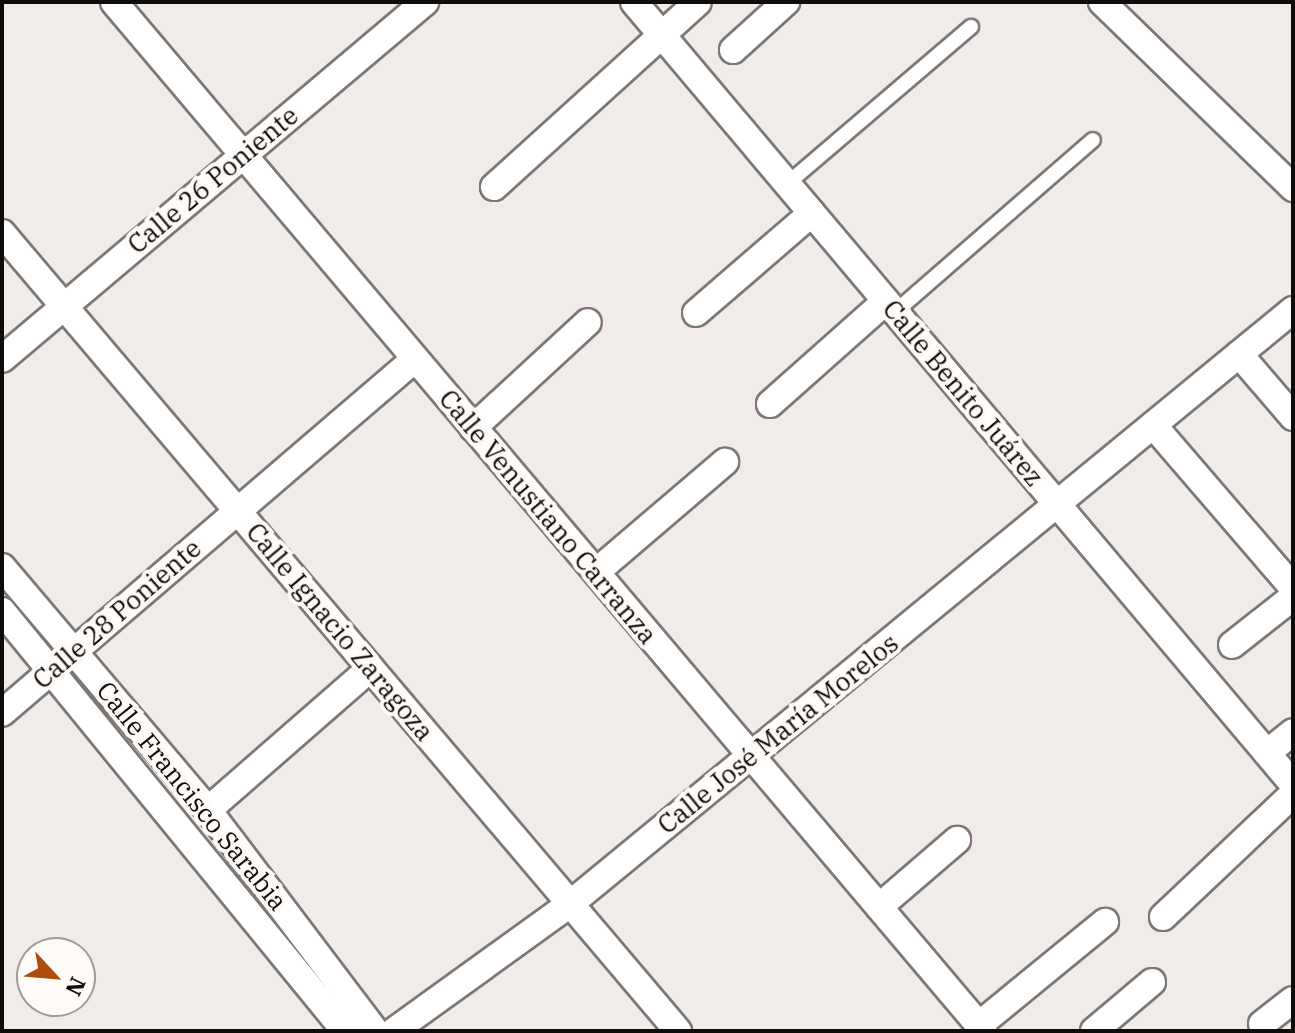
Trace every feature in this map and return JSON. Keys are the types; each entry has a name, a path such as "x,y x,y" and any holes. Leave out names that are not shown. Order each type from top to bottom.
{"street":[{"name":"Calle Venustiano Carranza","path":"114,2 981,1028"},
{"name":"Calle 26 Poniente","path":"2,359 425,2"},
{"name":"Calle Benito Juárez","path":"634,2 1293,784"},
{"path":"494,187 698,2"},
{"path":"733,50 786,2"},
{"path":"1102,2 1293,188"},
{"path":"696,313 812,213"},
{"name":"Calle Ignacio Zaragoza","path":"2,233 678,1031"},
{"path":"770,404 890,306"},
{"name":"Calle José María Morelos","path":"394,1031 570,904 1293,310"},
{"path":"473,428 588,322"},
{"path":"1239,354 1293,417"},
{"name":"Calle 28 Poniente","path":"2,713 415,359"},
{"path":"1153,425 1293,588"},
{"path":"596,572 725,462"},
{"name":"Calle Francisco Sarabia","path":"2,567 208,810 375,1031"},
{"path":"1232,645 1293,597"},
{"name":"Calle Francisco Sarabia","path":"2,611 345,1031"},
{"path":"208,810 371,668"},
{"path":"1267,753 1293,732"},
{"path":"1163,917 1293,794"},
{"path":"879,907 957,840"},
{"path":"981,1028 1105,922"},
{"path":"1094,1031 1152,982"},
{"path":"1262,1024 1293,1000"}],"lane":[{"path":"787,184 971,27"},
{"path":"890,306 1093,140"}]}
